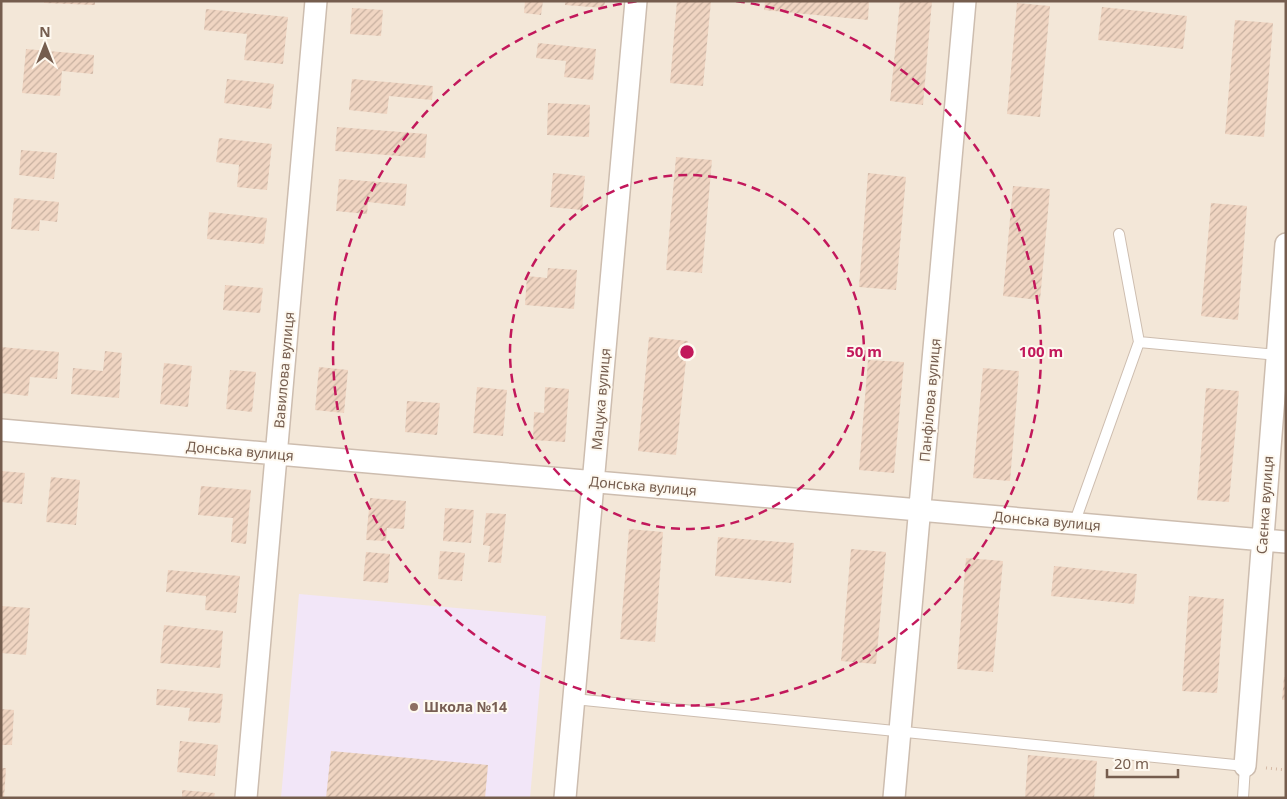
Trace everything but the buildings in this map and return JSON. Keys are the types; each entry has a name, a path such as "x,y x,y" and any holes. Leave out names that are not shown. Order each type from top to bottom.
{"street":[{"name":"Вавилова вулиця","path":"246,798 316,1"},
{"name":"Мацука вулиця","path":"566,798 636,1"},
{"name":"Панфілова вулиця","path":"894,798 965,1"},
{"name":"Саєнка вулиця","path":"1245,766 1286,244"},
{"name":"Донська вулиця","path":"1,430 1286,542"}],"lane":[{"path":"1074,524 1139,342 1119,234"},
{"path":"1139,342 1277,355"},
{"path":"574,699 1245,766 1243,798"}],"shaded area":[{"path":"1,1 1286,1 1286,798 1,798"},
{"name":"Школа №14","path":"299,594 546,616 530,798 281,798"}],"place":[{"name":"Школа №14","path":"414,707"}]}
